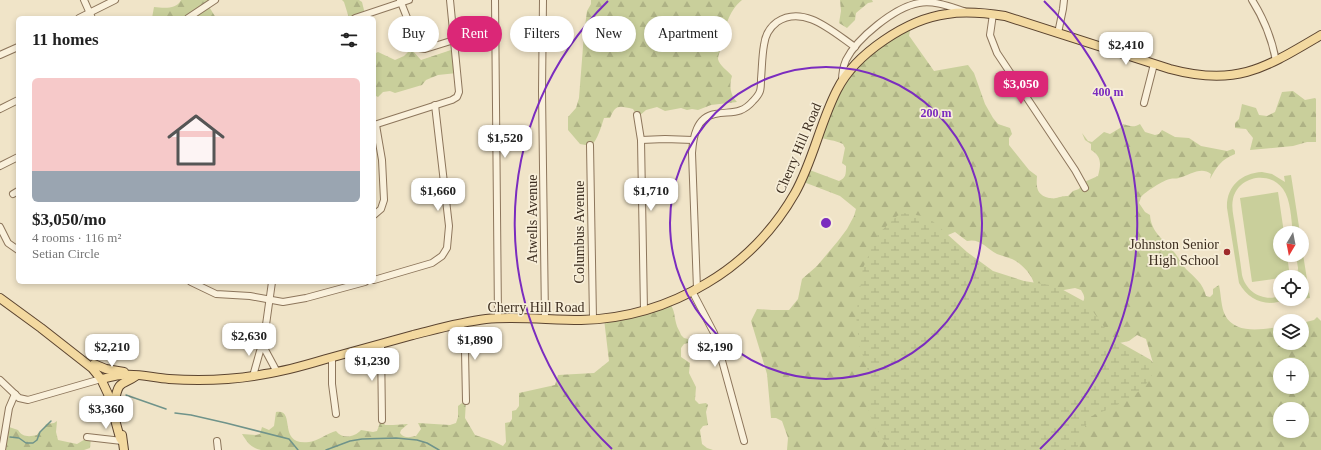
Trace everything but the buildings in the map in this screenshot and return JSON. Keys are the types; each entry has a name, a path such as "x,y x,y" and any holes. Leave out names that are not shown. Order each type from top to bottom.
{"main road":[{"name":"Cherry Hill Road","path":"104,378 125,374 200,380 253,376 277,372 332,358 460,323 498,318 593,319 622,316 655,308 695,290 721,274 743,257 764,236 786,208 801,181 825,118 841,83 859,62 890,36 905,27 933,17 947,14 993,14 1018,20 1192,75 1216,77 1246,73 1276,61 1321,35"},
{"path":"0,298 104,378 122,441"},
{"path":"44,331 76,350 94,364 106,369 156,377"},
{"path":"94,364 104,378 115,400 124,450"},
{"path":"115,400 116,392 121,384 137,375"}],"street":[{"path":"84,0 91,15 115,0"},
{"path":"191,16 215,0"},
{"path":"360,16 400,1 410,0"},
{"path":"450,0 452,16"},
{"path":"495,0 498,318"},
{"name":"Atwells Avenue","path":"543,0 542,91 545,319"},
{"path":"1058,33 1064,0"},
{"path":"1252,0 1260,12 1271,38 1276,61"},
{"path":"400,1 418,48 425,49 447,42"},
{"path":"841,83 844,66 861,39 894,14 916,4 930,1 973,13"},
{"path":"993,14 990,35 997,53 1075,170 1085,188"},
{"path":"744,441 716,339 695,290 693,140 698,127 705,118 713,114 734,113 741,111 747,108 754,100 760,91 766,36 771,26 782,19 789,16 800,16 814,20 855,47"},
{"path":"0,56 16,48"},
{"path":"376,125 456,99 458,96 459,85 455,52"},
{"path":"1144,103 1154,64"},
{"path":"0,109 16,101"},
{"path":"376,279 432,263 442,256 447,248 449,226 435,106"},
{"path":"637,115 641,140 644,311"},
{"path":"376,130 382,160 384,200 381,208 376,213"},
{"path":"641,140 693,140"},
{"name":"Columbus Avenue","path":"590,145 593,319"},
{"path":"0,166 16,158"},
{"path":"0,227 8,243 16,249"},
{"path":"195,284 216,294 250,296 270,301 282,302 297,300 357,284"},
{"path":"253,376 260,351 264,346 272,284"},
{"path":"460,323 465,351 466,401"},
{"path":"381,344 382,420"},
{"path":"264,346 277,372"},
{"path":"332,358 332,384 336,414"},
{"path":"0,380 23,400 28,400 104,378"},
{"path":"2,450 9,408 15,394"},
{"path":"87,437 122,441"},
{"path":"217,440 218,450"}],"green space":[{"path":"181,0 215,0 208,5 215,16 152,16 154,7 173,7"},
{"path":"342,0 359,0 362,2 365,14 360,16 348,16"},
{"path":"591,0 742,0 730,16 644,16 644,52 720,52 718,59 722,66 732,76 731,90 737,102 711,105 698,110 687,110 681,108 665,111 657,107 646,110 638,117 633,109 618,107 614,110 610,118 604,118 597,136 591,146 580,144 568,130 568,117 576,108 579,98 583,52 636,52 636,16 586,16"},
{"path":"840,0 872,0 873,2 868,3 856,13 855,20 847,28 839,23 841,11"},
{"path":"911,26 909,36 934,71 968,65 974,73 985,104 993,118 998,124 1010,128 1012,134 1009,138 1009,145 1029,170 1037,176 1038,190 1045,197 1054,198 1068,196 1073,191 1079,189 1082,183 1098,176 1100,168 1099,158 1095,152 1091,150 1091,144 1085,140 1082,133 1088,141 1092,142 1104,132 1110,134 1120,128 1123,124 1134,126 1140,124 1145,132 1155,135 1159,134 1162,130 1175,137 1189,138 1201,146 1227,151 1233,149 1235,154 1220,164 1210,179 1211,174 1199,171 1167,180 1155,186 1143,195 1139,203 1145,212 1150,215 1155,231 1200,284 1205,291 1206,296 1210,297 1213,294 1213,289 1219,285 1225,315 1235,326 1250,329 1273,328 1273,350 1309,350 1309,321 1314,320 1317,317 1321,321 1321,450 1055,450 1058,440 1153,363 1146,339 1137,335 1129,341 1110,345 1082,303 1084,296 1081,290 1075,288 1047,293 1034,284 1029,273 1015,261 997,254 979,242 972,240 967,241 955,232 948,235 944,243 954,450 787,450 788,438 782,421 776,418 771,418 767,374 751,321 757,309 789,310 798,299 802,279 817,266 838,241 854,216 856,209 840,196 801,181 807,169 839,181 843,179 845,175 846,166 842,163 845,148 843,144 818,137 825,116 860,60"},
{"path":"447,51 454,52 457,73 438,75 426,80 422,85 395,93 390,91 383,92 378,97 376,96 376,53 378,52 395,60 404,56 408,52 414,52 421,60"},
{"path":"1293,91 1305,100 1316,99 1316,142 1307,142 1293,146 1250,150 1253,138 1246,129 1235,128 1235,123 1239,119 1242,104 1256,108 1259,115 1267,116 1275,112 1282,92"},
{"path":"1262,172 1272,174 1285,182 1284,176 1291,175 1299,226 1292,226 1286,193 1277,183 1270,179 1255,178 1241,185 1236,191 1232,202 1232,209 1242,275 1251,291 1267,298 1273,298 1272,303 1266,303 1254,298 1243,289 1239,283 1227,208 1229,194 1236,182 1241,178 1254,173"},
{"path":"1278,192 1283,226 1273,226 1273,262 1288,262 1289,270 1273,270 1273,279 1252,282 1240,198"},
{"path":"904,213 928,217 967,252 993,271 1024,281 1056,286 1087,303 1112,338 1151,360 1156,366 1151,377 1135,395 1090,417 1080,437 1077,450 890,450 873,424 868,408 871,380 859,344 856,315 863,268 878,234 897,216"},
{"path":"1297,262 1304,262 1306,270 1298,270"},
{"path":"671,305 674,312 676,325 681,335 688,339 688,343 684,344 681,348 681,357 690,363 689,373 696,387 695,400 699,404 706,403 708,405 706,412 708,425 703,426 700,430 702,444 713,450 261,450 250,444 242,434 260,434 262,427 269,430 274,426 276,412 282,412 287,421 290,433 293,438 299,442 312,442 336,431 341,435 352,436 361,430 373,432 377,431 381,420 385,425 408,424 401,430 400,433 406,437 412,437 416,436 421,429 418,423 450,425 456,423 458,417 458,406 466,400 465,418 475,435 503,446 506,442 505,423 510,422 512,419 512,411 516,410 519,406 519,393 555,385 558,375 594,373 609,361 604,319"},
{"path":"57,421 56,432 58,440 77,444 87,438 91,438 90,448 84,450 2,450 6,426 18,430 26,436 31,436 37,435 43,430 46,424"}],"waterway":[{"path":"126,395 166,409"},
{"path":"175,413 191,415 289,439 298,450"},
{"path":"10,437 19,438 26,443 33,443 37,440 40,432 51,421"},
{"path":"326,450 350,441 362,439 396,438 417,440 427,443 439,450"}],"place":[{"name":"Johnston Senior High School","path":"1227,252"}]}
